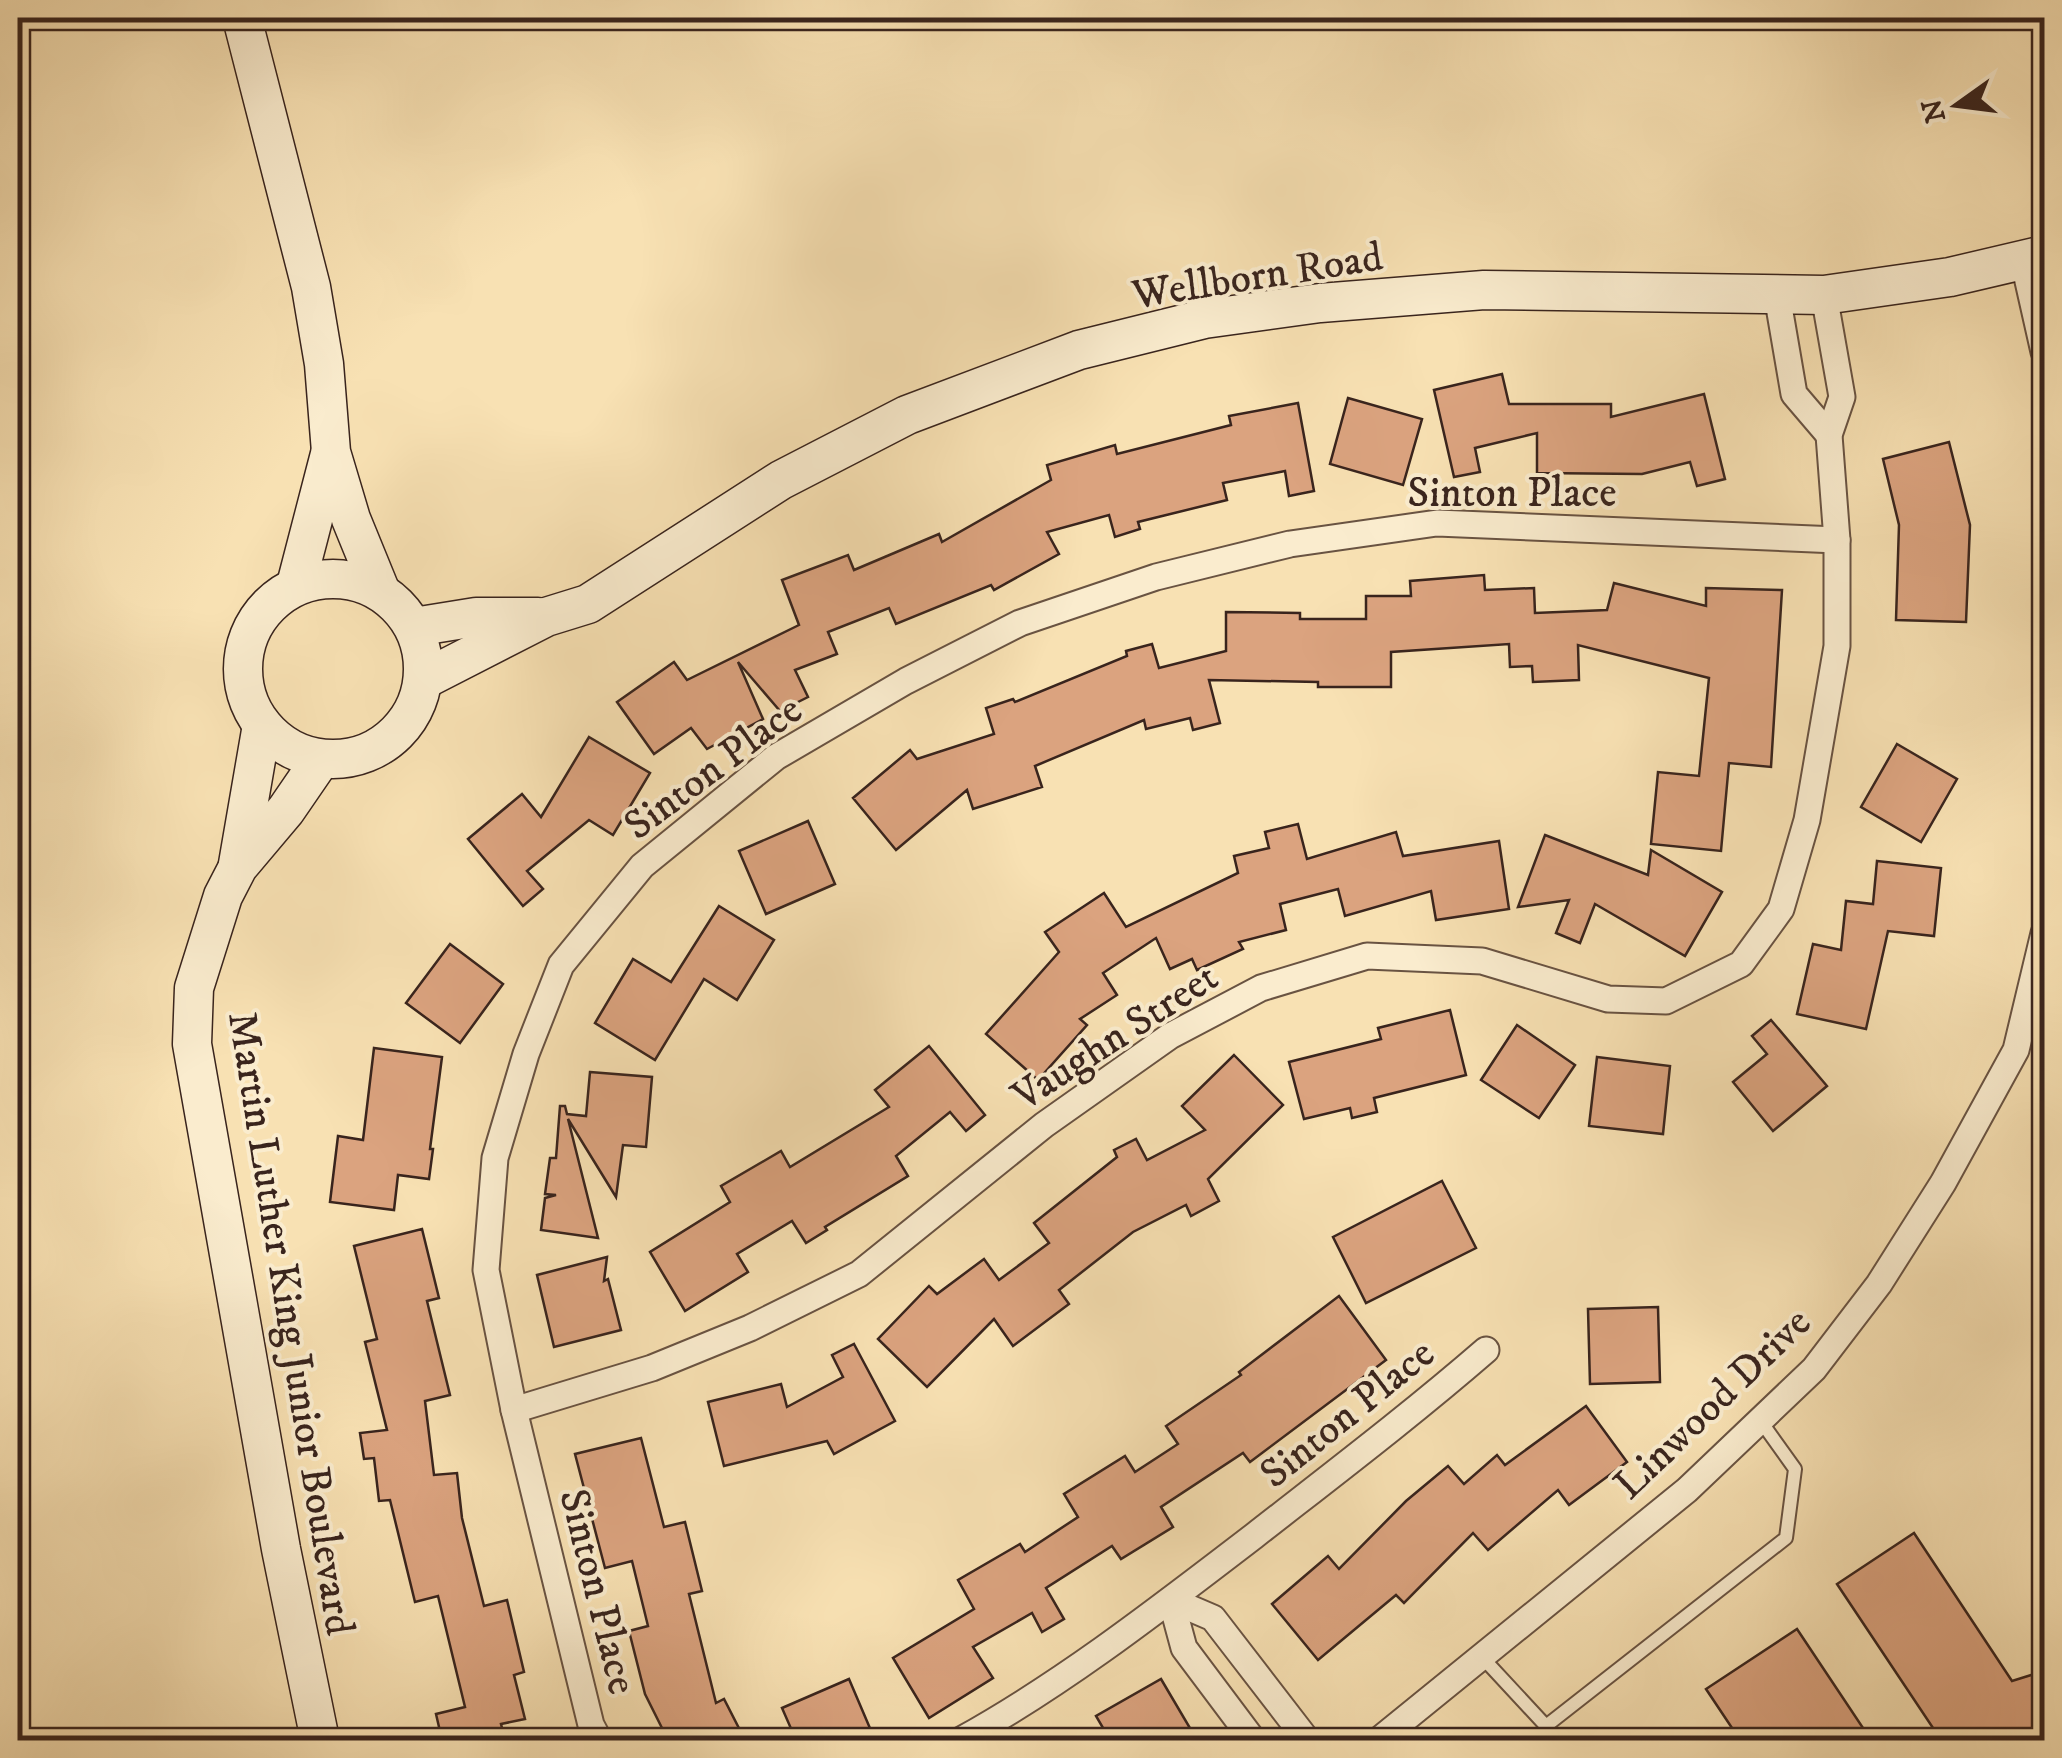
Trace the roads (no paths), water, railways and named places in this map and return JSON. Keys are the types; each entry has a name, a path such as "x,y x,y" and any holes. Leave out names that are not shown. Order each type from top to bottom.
{"street":[{"path":"242,18 311,286 324,364 331,452 351,519 380,590"},
{"path":"2034,257 2044,352"},
{"name":"Wellborn Road","path":"546,616 588,604 781,480 908,415 1079,350 1204,319 1338,301 1484,290 1824,295 1950,277 2034,257"},
{"path":"1776,295 1794,394 1829,434"},
{"name":"Vaughn Street","path":"514,1410 652,1368 750,1328 859,1274 1044,1125 1170,1036 1261,988 1367,956 1482,961 1608,999 1666,1000 1741,964 1781,909 1807,820 1837,646 1837,540 1829,434 1842,397 1824,295"},
{"path":"296,585 331,452"},
{"name":"Sinton Place","path":"599,1740 591,1725 514,1410 486,1270 495,1158 526,1054 561,965 642,866 776,757 906,681 1020,622 1156,577 1290,544 1437,523 1837,540"},
{"path":"324,577 354,580 380,590 400,606 414,627 422,652 424,680 416,708 399,732 377,749 350,758 321,759 288,747 262,725 248,701 243,674 245,646 256,621 273,600 296,585 324,577"},
{"path":"414,627 476,617 546,616"},
{"path":"424,680 546,616"},
{"name":"Martin Luther King Junior Boulevard","path":"238,867 262,725"},
{"name":"Martin Luther King Junior Boulevard","path":"320,1740 281,1550 192,1044 194,988 223,896 238,867 286,810 321,759"},
{"name":"Linwood Drive","path":"1379,1740 1687,1490 1825,1354 1879,1284 1943,1183 2016,1050 2044,933"},
{"name":"Sinton Place","path":"960,1740 1001,1718 1171,1600 1426,1403 1486,1350"},
{"path":"1171,1600 1184,1648 1253,1740"},
{"path":"1171,1600 1213,1618 1307,1740"}],"lane":[{"path":"1482,1656 1546,1726 1786,1538 1795,1469 1760,1420"}]}
